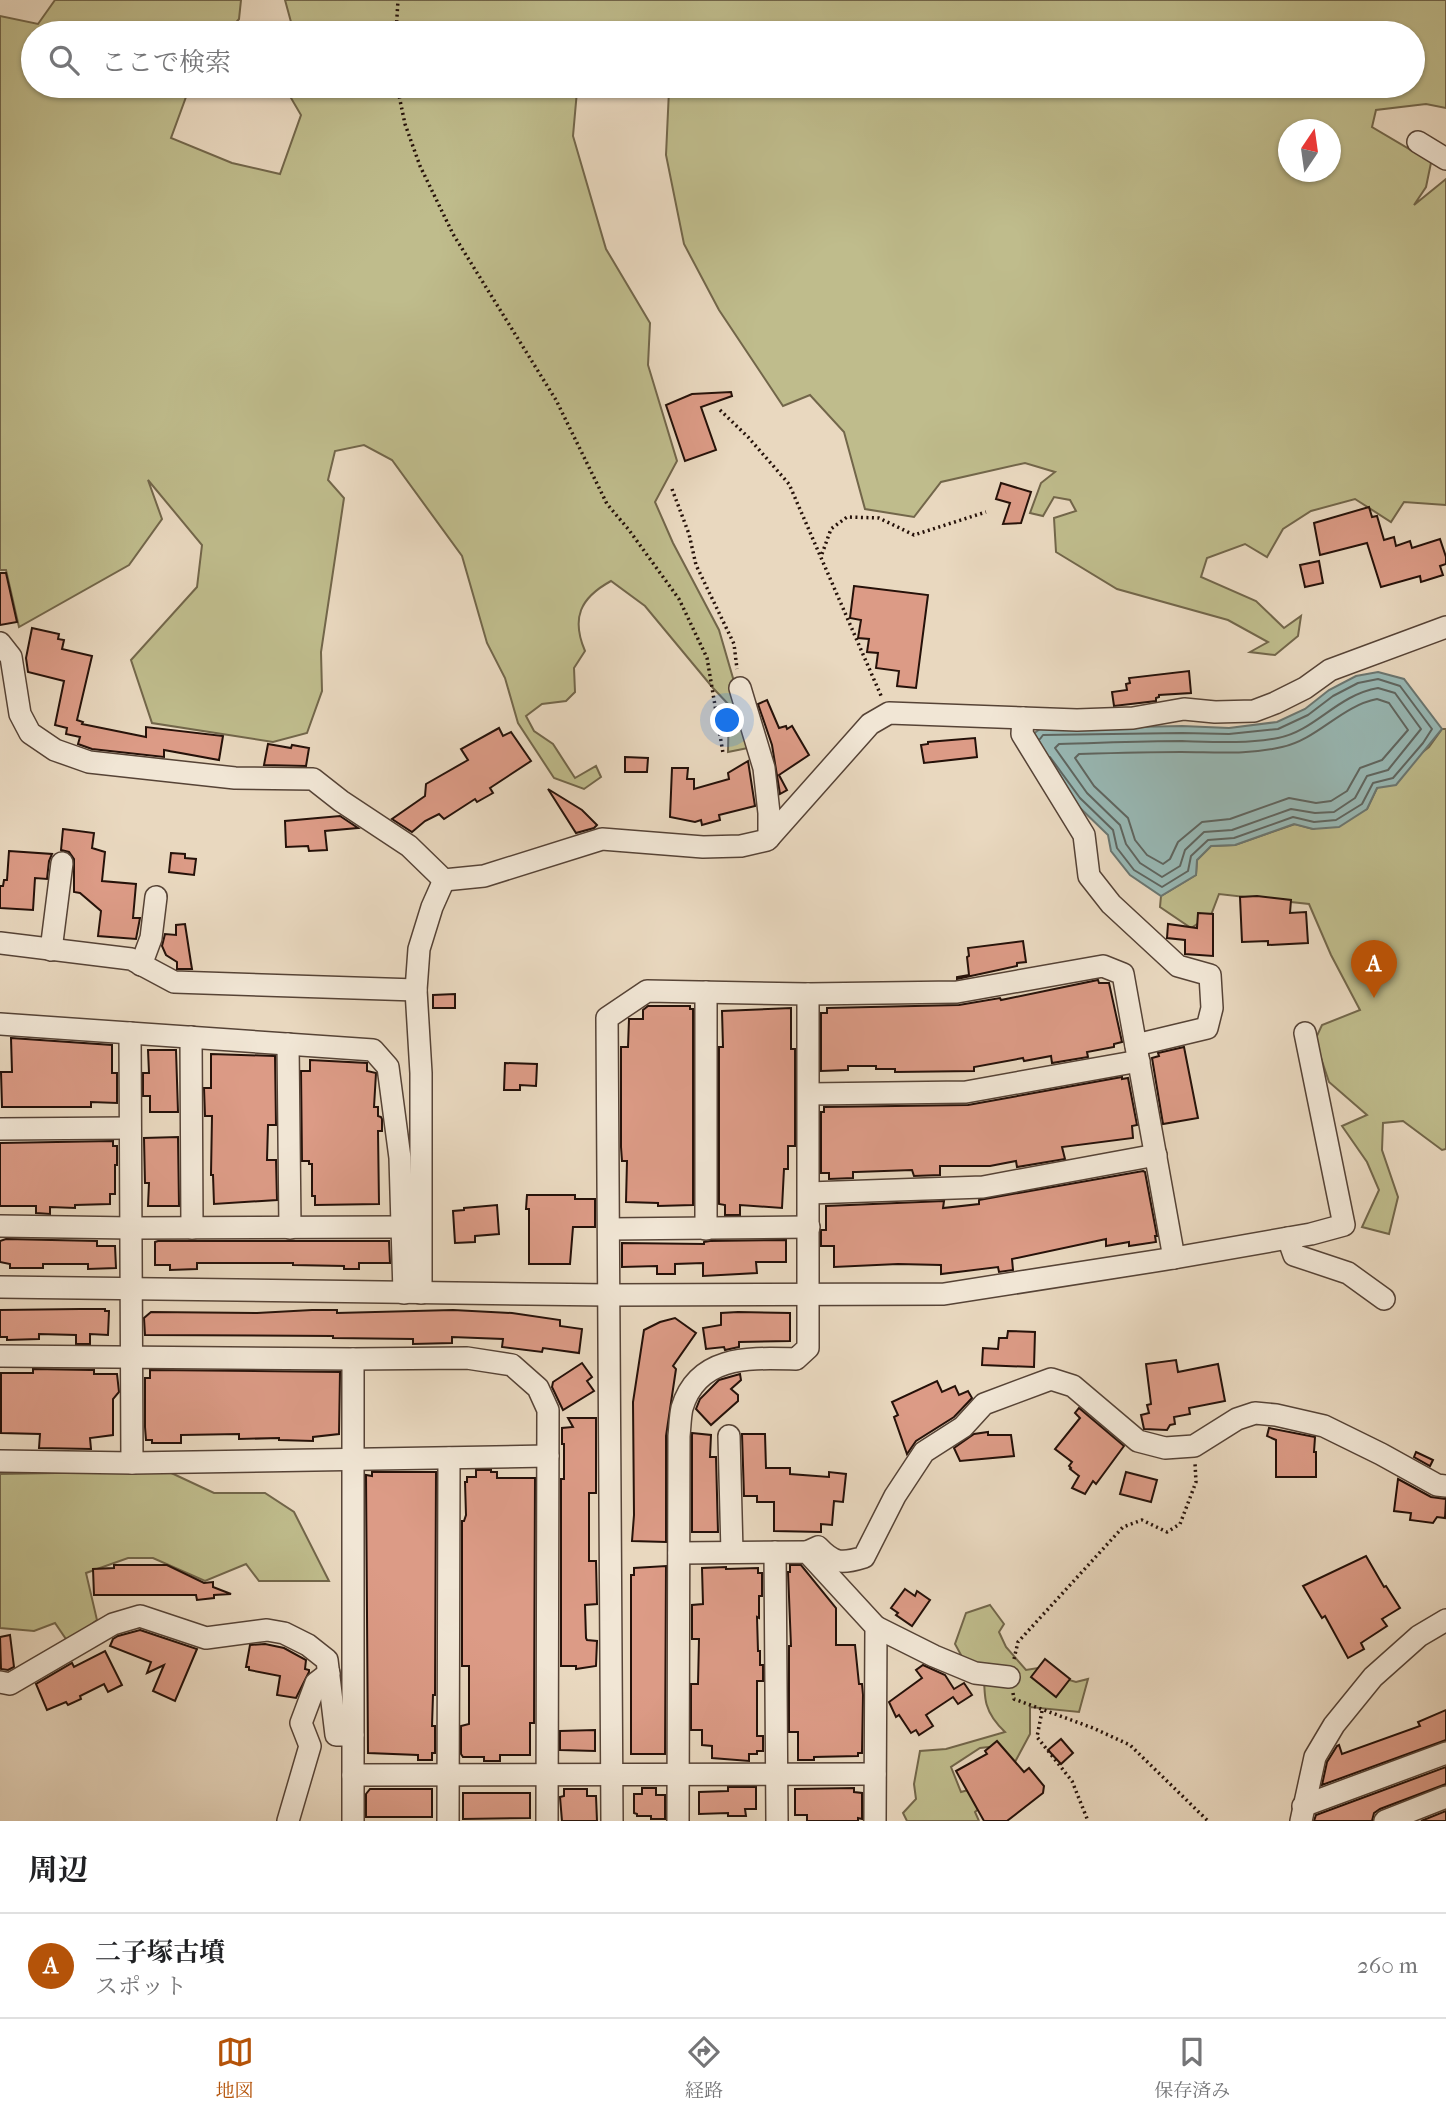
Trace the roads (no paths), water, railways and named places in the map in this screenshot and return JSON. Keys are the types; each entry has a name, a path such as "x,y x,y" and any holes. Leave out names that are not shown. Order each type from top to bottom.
{"street":[{"path":"1418,142 1446,159"},
{"path":"4,654 20,714 30,733 55,750 89,762 235,778 313,779 409,846 444,880 484,876 602,839 703,847 741,846 767,841 870,724 889,713 1077,720 1133,718 1184,709 1215,712 1254,711 1305,688 1330,670 1446,626"},
{"path":"740,688 764,768 769,838"},
{"path":"809,1094 966,1091 1138,1053 1207,1028 1212,1008 1210,975 1178,966 1111,904 1089,876 1084,835 1023,734 1023,718"},
{"path":"51,950 62,863"},
{"path":"412,1293 421,1073 416,990 419,949 432,906 444,880"},
{"path":"141,965 151,938 156,897"},
{"path":"0,943 131,960 174,982 416,990"},
{"path":"611,1821 607,1018 647,991 808,994 957,992 1103,966 1123,974 1174,1258"},
{"path":"706,992 706,1229"},
{"path":"678,1821 679,1436 682,1408 692,1388 706,1372 720,1365 743,1358 796,1359 808,1348 808,994"},
{"path":"0,1024 373,1050 388,1067 400,1158 402,1227 412,1293"},
{"path":"0,1287 610,1295 944,1294 1288,1238 1344,1225 1305,1032"},
{"path":"130,1033 132,1463"},
{"path":"191,1037 192,1228"},
{"path":"288,1044 290,1228"},
{"path":"0,1129 130,1128"},
{"path":"809,1193 983,1187 1156,1155"},
{"path":"0,1226 402,1227"},
{"path":"609,1229 809,1227"},
{"path":"1288,1238 1294,1255 1348,1273 1384,1299"},
{"path":"0,1356 467,1358 512,1365 538,1388 548,1410 547,1821"},
{"path":"353,1359 353,1821"},
{"path":"679,1553 807,1552 818,1547 829,1558 845,1563 864,1557 895,1496 924,1452 964,1427 984,1404 1051,1379 1073,1386 1138,1441 1165,1448 1194,1446 1237,1419 1255,1413 1276,1415 1324,1426 1437,1485 1446,1486"},
{"path":"729,1436 732,1552"},
{"path":"0,1461 132,1463 548,1456"},
{"path":"448,1821 449,1458"},
{"path":"775,1552 777,1821"},
{"path":"807,1552 876,1628 975,1673 1009,1677"},
{"path":"0,1682 10,1684 113,1624 140,1616 206,1638 267,1630 284,1633 308,1645 327,1660 336,1735 353,1735"},
{"path":"1302,1814 1315,1757 1334,1725 1373,1677 1419,1636 1446,1620"},
{"path":"875,1821 876,1628"},
{"path":"288,1821 310,1746 301,1723 316,1683 329,1673"},
{"path":"1302,1814 1446,1753"},
{"path":"353,1775 875,1774"},
{"path":"1385,1821 1446,1797"}],"water":[{"path":"1378,672 1404,679 1442,729 1396,785 1377,788 1367,809 1339,827 1313,829 1294,824 1235,845 1211,846 1197,860 1196,875 1161,896 1130,875 1111,851 1108,835 1075,803 1029,737 1040,729 1182,726 1229,728 1277,722 1305,709 1329,690 1356,676"}],"place":[{"name":"二子塚古墳","path":"1374,998"}]}
